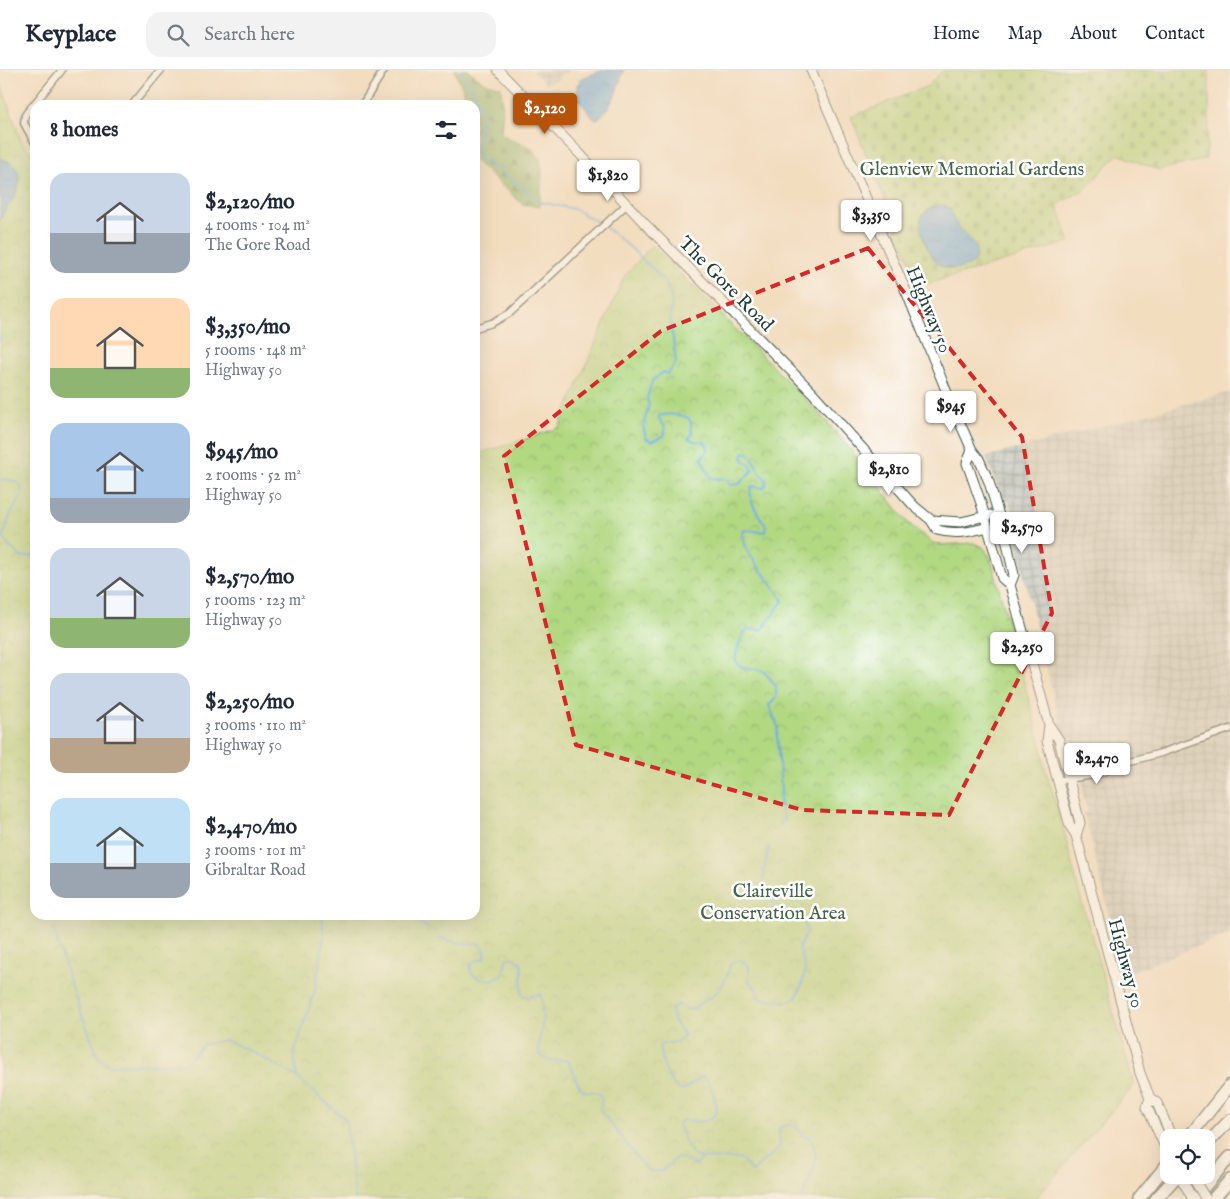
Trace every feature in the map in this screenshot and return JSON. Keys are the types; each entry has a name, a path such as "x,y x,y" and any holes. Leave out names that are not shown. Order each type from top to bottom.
{"highway":[{"path":"1195,1129 1230,1085"},
{"path":"1215,1136 1230,1120"},
{"path":"1194,1199 1230,1157"},
{"path":"1139,1199 1160,1173"},
{"path":"1213,1199 1230,1180"},
{"path":"1156,1199 1170,1184"}],"main road":[{"name":"The Gore Road","path":"498,70 579,153 626,205 812,392 914,506 931,520 937,530 950,533 968,532 988,526"},
{"name":"Highway 50","path":"811,70 908,296 952,405 972,450 984,470 999,513 1014,575 1010,585"},
{"name":"Highway 50","path":"972,450 967,463 985,516 1002,578 1010,585 1049,725 1059,740 1080,823 1076,836"},
{"path":"931,520 960,522 999,513"},
{"name":"Highway 50","path":"1049,725 1047,741 1070,826 1076,836 1140,1072 1150,1098 1156,1104 1168,1129"},
{"name":"Highway 50","path":"1150,1098 1147,1107 1160,1138"},
{"path":"1184,1184 1194,1199"},
{"path":"1197,1184 1206,1199"}],"street":[{"path":"37,100 62,70"},
{"path":"136,100 161,70"},
{"path":"365,100 384,70"},
{"path":"30,109 25,115 24,123 30,134"},
{"path":"480,327 492,323 510,313 626,205"},
{"path":"1058,781 1069,778 1079,771 1107,764 1116,765 1168,751 1230,729"}],"highlighted area":[{"path":"868,248 1022,437 1052,613 949,815 802,810 576,745 504,456 661,331"}],"shaded area":[{"path":"532,70 571,70 560,75 559,79 546,84"},
{"path":"1230,392 1230,934 1130,972 1124,971 1084,813 1088,812 1082,791 1083,786 1076,765 1068,756 1014,534 1017,526 1009,502 1001,496 986,457"}],"green space":[{"path":"454,70 468,70 484,82 501,87 503,110 501,133 511,140 530,147 540,158 542,171 540,207 522,204 480,166 480,100 467,100"},
{"name":"Glenview Memorial Gardens","path":"943,70 1209,70 1209,121 1206,159 1158,170 1118,154 1085,189 1057,205 1070,242 920,286 851,117 928,86"},
{"name":"Claireville Conservation Area","path":"0,81 21,141 30,151 30,920 480,920 480,453 559,428 624,277 652,245 817,411 847,445 908,523 933,543 941,545 974,543 983,547 991,559 1042,749 1044,765 1134,1085 1035,1199 0,1199"}],"water":[{"path":"604,70 624,70 609,107 597,119 594,119 578,99 577,85 582,78"},
{"path":"0,159 12,163 16,167 19,184 15,196 0,220"},
{"path":"943,205 951,209 956,223 976,249 975,260 964,267 950,269 941,266 932,256 924,240 921,224 922,217 929,209"}],"waterway":[{"path":"460,70 475,92 478,100"},
{"path":"480,108 482,125 480,132"},
{"path":"480,157 541,202 574,209 601,224"},
{"path":"605,227 631,248 663,279 671,295 670,317 676,362 668,374 663,372 652,381 647,398 649,404 643,426 646,438 652,441 664,436 665,429 659,416 671,414 689,418 692,435 688,438 696,442 703,441 707,445 708,450 701,458 711,478 726,479 730,485 739,484 753,470 744,461 742,456 744,452 749,453 766,480 766,485 763,488 752,486 751,491 754,507 766,526 765,532 746,530 742,532 745,544 752,558 783,601 762,630 749,629 744,632 736,660 738,664 745,668 763,671 776,686 776,698 769,705 778,727 780,807 784,819 779,825"},
{"path":"0,335 0,341"},
{"path":"0,479 16,482 22,489 20,499 11,514 3,535 7,544 21,557 30,556"},
{"path":"769,846 763,881 766,893 779,907 802,922 806,926 807,931 799,948 805,969 803,982 796,998 788,1002 760,999 757,990 749,982 749,966 741,960 731,963 725,980 714,995 694,1009 686,1009 678,1004 671,1010 674,1022 684,1034 680,1040 659,1046 666,1072 677,1088 682,1091 703,1076 713,1092 717,1112 710,1119 697,1122 683,1120 678,1124 685,1142 694,1156 741,1159 752,1172 761,1162 778,1149 780,1144 779,1128 786,1125 796,1126 803,1136 809,1137 816,1154 814,1169 801,1199"},
{"path":"297,1077 294,1054 315,990 324,936 322,920"},
{"path":"417,920 428,928"},
{"path":"53,929 74,994 98,1057 110,1065 186,1063 203,1045 224,1040 253,1052 297,1077 346,1120 355,1199"},
{"path":"439,937 458,943 478,943 485,950 485,958 475,961 470,965 471,973 482,979 490,980 502,975 507,958 514,958 521,962 522,995 528,997 540,994 542,1001 543,1018 539,1054 549,1061 567,1060 580,1088 583,1091 597,1092 602,1097 600,1110 646,1169 660,1171 677,1157 697,1165 702,1158"}]}
